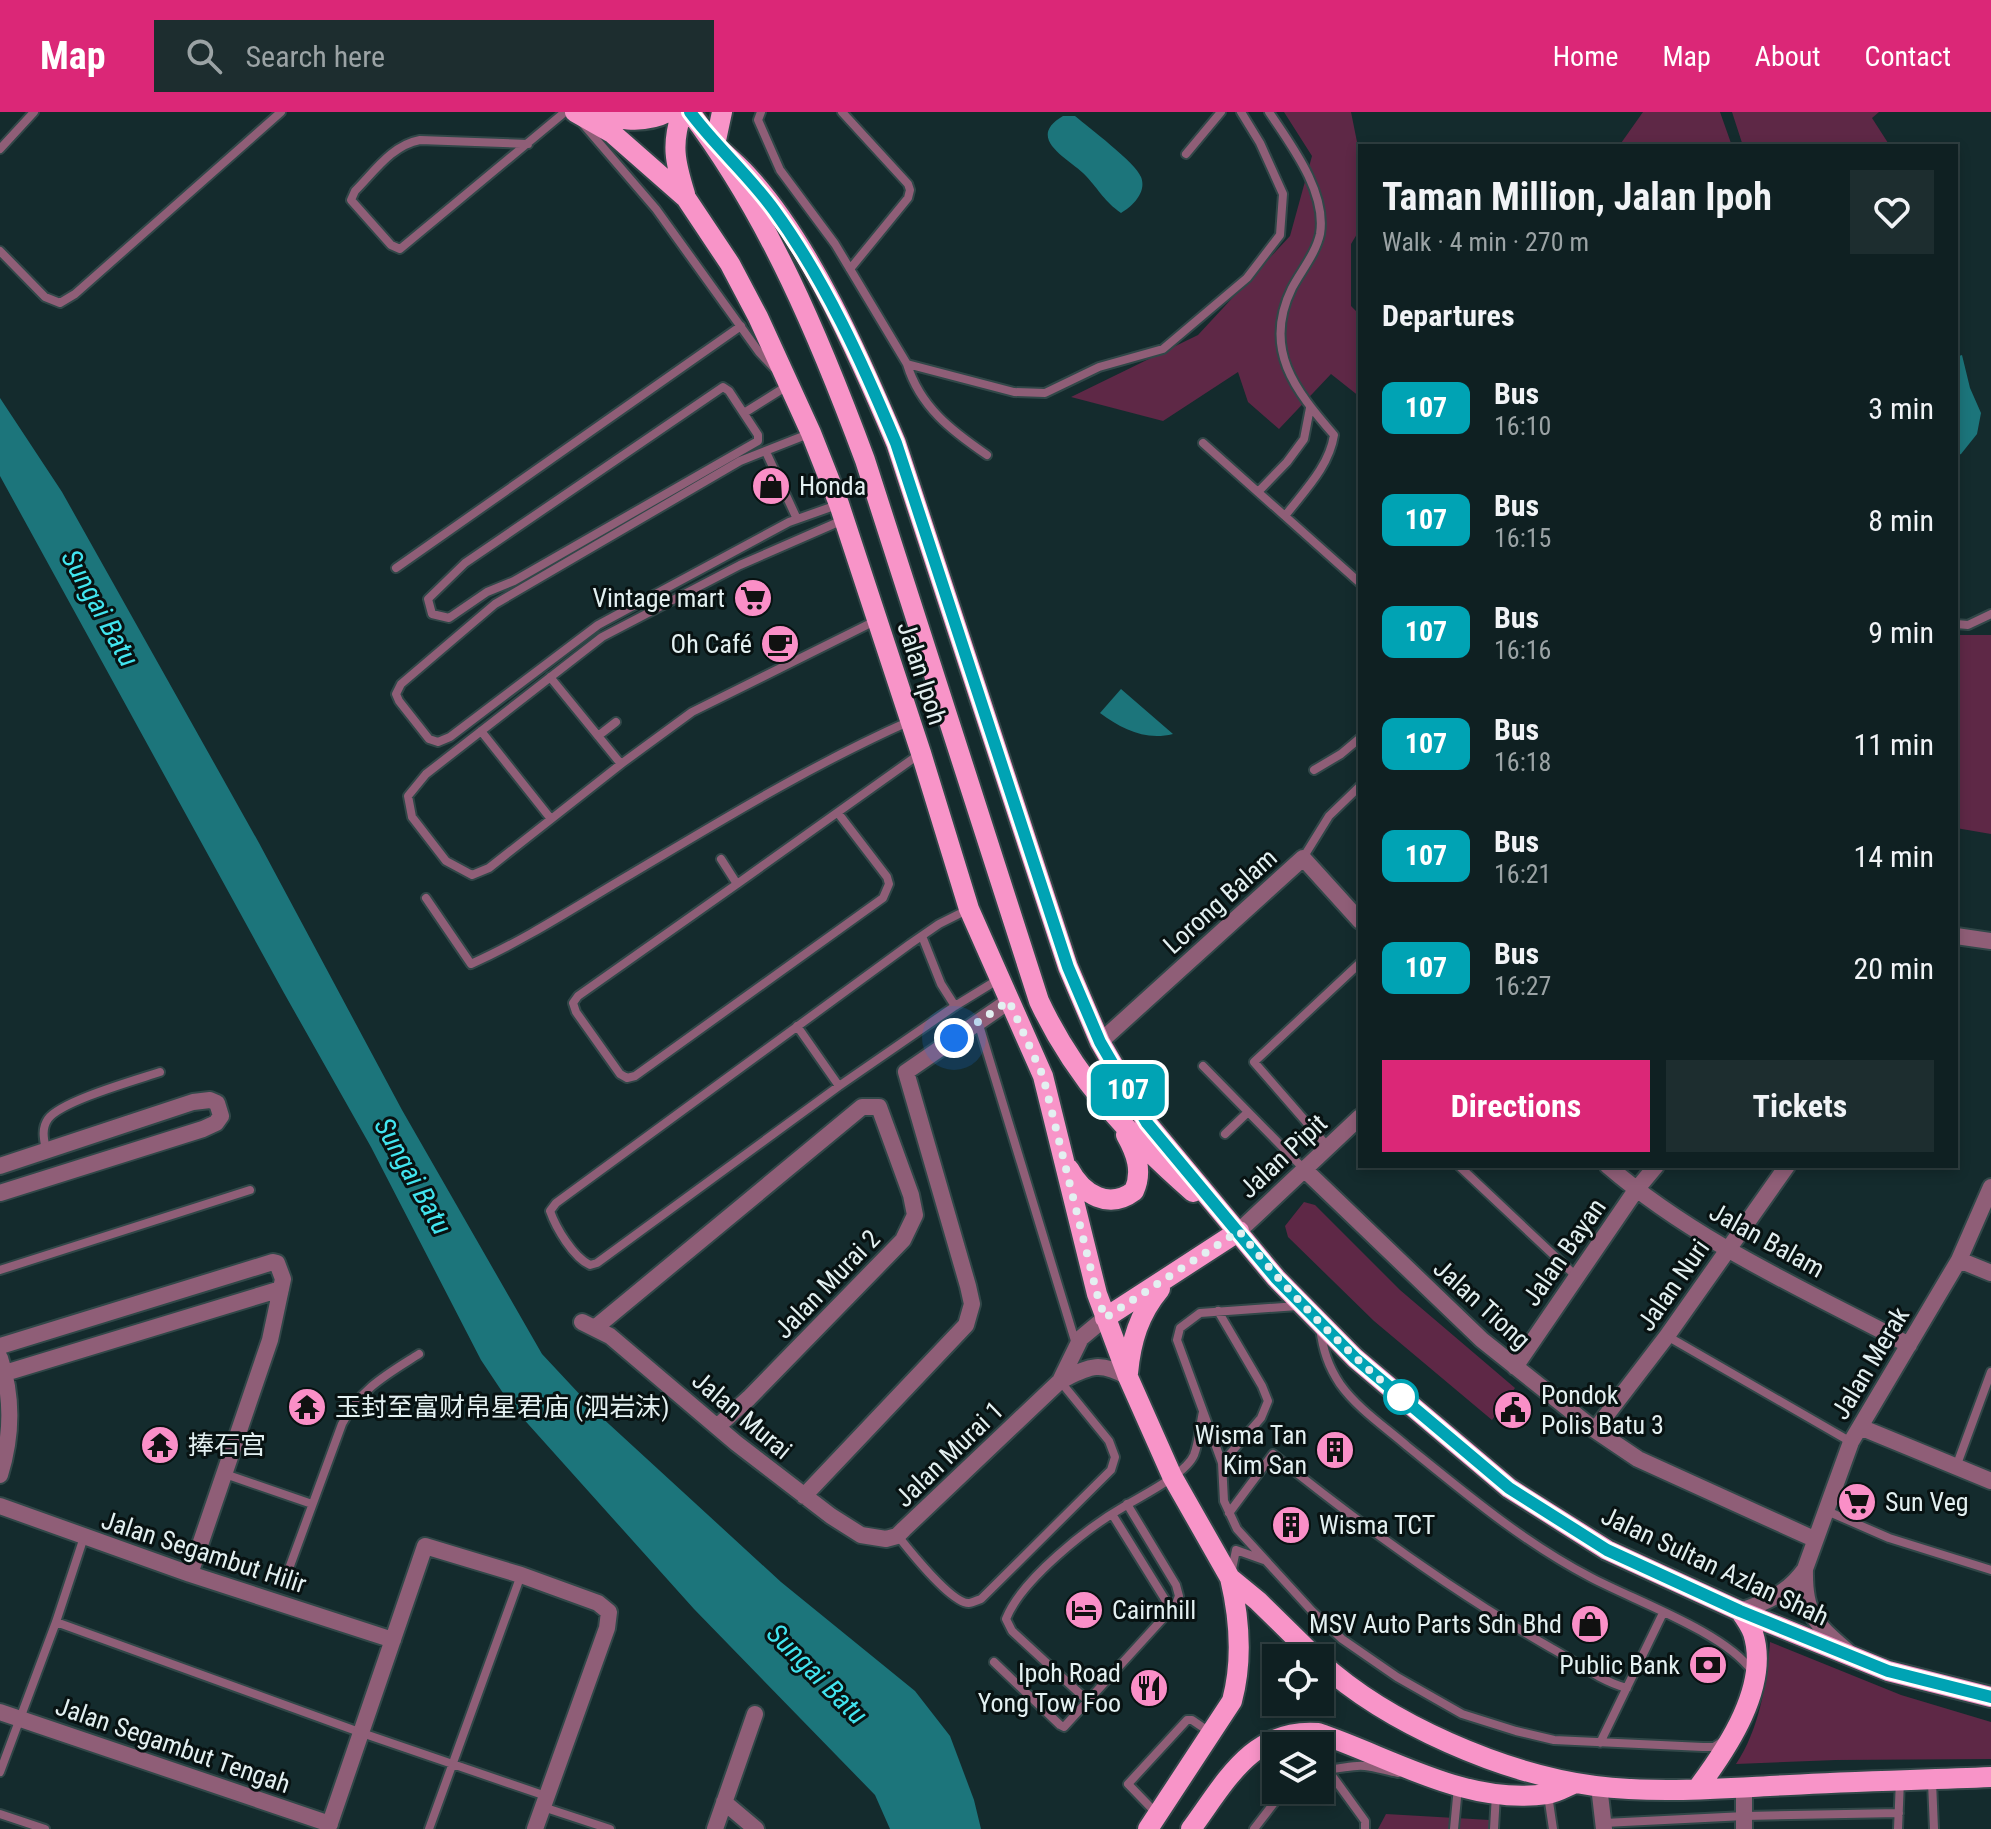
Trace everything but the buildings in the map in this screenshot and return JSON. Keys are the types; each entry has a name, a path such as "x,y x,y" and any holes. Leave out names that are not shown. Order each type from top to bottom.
{"main road":[{"name":"Jalan Ipoh","path":"573,112 612,133 686,198 730,264 790,384 842,512 969,909 1043,1076 1105,1318"},
{"path":"585,112 628,121 668,112"},
{"path":"682,112 674,144 676,165 686,198"},
{"name":"Jalan Ipoh","path":"690,112 715,145 781,260 815,331 850,420 1039,1001 1057,1040 1080,1074 1117,1118 1159,1162 1239,1231"},
{"path":"722,112 715,145 747,175 805,258 842,324 891,430 1068,967 1100,1042 1147,1123 1239,1231 1105,1318 1128,1377 1179,1471 1230,1578 1239,1624 1238,1679 1232,1701 1153,1822"},
{"path":"1064,1160 1075,1181 1094,1195 1111,1201 1125,1198 1134,1191 1139,1172 1137,1159 1117,1118"},
{"name":"Jalan Sultan Azlan Shah","path":"1239,1231 1276,1278 1355,1358 1509,1488 1607,1550 1740,1611 1888,1671 1991,1697"},
{"path":"1128,1377 1130,1355 1146,1305 1170,1277"},
{"path":"1230,1578 1302,1644"},
{"path":"1697,1789 1734,1736 1755,1675 1757,1656 1752,1632 1740,1611"},
{"path":"1334,1672 1371,1701 1452,1745 1498,1763 1575,1783 1697,1789 1991,1777"},
{"path":"1191,1829 1238,1765 1262,1745 1282,1735 1300,1731 1335,1739 1450,1784 1496,1793 1548,1794 1575,1783"}],"street":[{"name":"Lorong Balam","path":"1100,1042 1303,858"},
{"path":"1303,858 1358,919"},
{"path":"1958,936 1991,941"},
{"path":"804,1496 966,1325 972,1304 968,1286 906,1072 1009,1001"},
{"path":"0,1166 193,1102 210,1100 217,1103 221,1116 216,1123 203,1129 0,1193"},
{"name":"Jalan Murai 2","path":"589,1325 862,1107 879,1107 911,1195 915,1215 903,1240 718,1426"},
{"name":"Jalan Pipit","path":"1239,1231 1358,1119"},
{"name":"Jalan Balam","path":"1610,1168 1636,1190 1727,1248 1909,1345"},
{"name":"Jalan Bayan","path":"1515,1367 1654,1168"},
{"name":"Jalan Nuri","path":"1595,1430 1667,1336 1786,1168"},
{"name":"Jalan Tiong","path":"1305,1170 1482,1340 1595,1430 1638,1459 1814,1539"},
{"name":"Jalan Merak","path":"1855,1658 1812,1617 1804,1597 1805,1569 1856,1434 1959,1260 1991,1187"},
{"path":"1959,1260 1991,1273"},
{"path":"0,1346 273,1262 280,1267 283,1279 270,1340 190,1574"},
{"path":"0,1475 10,1413 10,1392 2,1366 281,1289"},
{"name":"Jalan Murai 1","path":"1060,1381 1077,1344 1105,1318"},
{"name":"Jalan Murai","path":"589,1325 633,1354 756,1460 861,1535"},
{"name":"Jalan Murai 1","path":"861,1535 886,1539 897,1536 1060,1381 1091,1368 1109,1366 1128,1377"},
{"path":"1856,1434 1991,1481"},
{"name":"Jalan Segambut Hilir","path":"0,1506 190,1574 393,1640"},
{"path":"329,1826 425,1546 521,1575 598,1603 609,1612 607,1628 535,1829"},
{"name":"Jalan Merak","path":"1740,1611 1767,1602 1784,1592 1805,1569"},
{"name":"Jalan Segambut Tengah","path":"0,1712 329,1826"},
{"path":"715,1829 755,1714"},
{"path":"1599,1786 1604,1826"},
{"path":"1744,1787 1744,1823"},
{"path":"724,1802 756,1829"}],"lane":[{"path":"0,149 34,112"},
{"path":"0,251 45,297 60,303 75,294 281,112"},
{"path":"528,144 407,142 395,150 355,191 351,200 391,245 400,249 528,144 565,112"},
{"path":"573,112 656,209 759,352 790,384 744,413"},
{"path":"761,112 758,120 780,170 835,244 907,364 914,386 947,427 987,455"},
{"path":"842,112 908,184 910,190 908,198 850,269"},
{"path":"1186,154 1221,112"},
{"path":"907,364 1014,392 1045,393 1099,367 1163,349 1191,328 1247,278 1280,235 1283,194 1260,143 1241,112"},
{"path":"1269,112 1304,166 1317,199 1320,231 1283,314 1281,355 1310,408 1334,435 1332,450 1324,467 1285,516"},
{"path":"396,568 741,326"},
{"path":"723,387 729,391 744,413 758,435 758,441 753,445 514,581 487,592 449,618 432,614 428,599 465,563 716,390 723,387"},
{"path":"1258,492 1304,439 1310,408"},
{"path":"811,433 740,461 495,604 401,684 396,694 429,739 438,742 450,737 598,625 797,519 842,512"},
{"path":"1203,443 1358,581"},
{"path":"766,452 797,519"},
{"path":"842,512 812,533 740,565 602,637 426,774 408,796 412,817 446,861 472,875 489,868 692,712 878,620"},
{"path":"1958,624 1968,625 1991,614"},
{"path":"550,677 621,764"},
{"path":"426,898 471,964 511,946 712,825 862,742 911,721"},
{"path":"598,736 616,722"},
{"path":"481,731 551,819"},
{"path":"1314,770 1358,740"},
{"path":"838,813 887,877 889,884 883,898 635,1076 627,1078 620,1074 576,1012 573,1003 578,996 921,753"},
{"name":"Lorong Balam","path":"1303,858 1329,816 1358,788"},
{"path":"721,859 737,884"},
{"path":"969,909 922,936 556,1203 550,1211 553,1220 582,1261 590,1265 597,1263 839,1086 999,979"},
{"path":"922,936 941,984 955,1006"},
{"path":"1328,1147 1254,1062 1358,965"},
{"path":"978,1022 1077,1344"},
{"path":"797,1026 839,1086"},
{"path":"1203,1066 1305,1170"},
{"path":"46,1150 43,1133 47,1120 60,1107 160,1072"},
{"path":"1225,1134 1248,1112"},
{"path":"1461,1168 1577,1277"},
{"path":"0,1270 250,1190"},
{"path":"1303,1305 1200,1313 1180,1328 1177,1340 1222,1463 1224,1501 1237,1529 1264,1561 1342,1639 1397,1677 1462,1714 1554,1740 1714,1747 1734,1736"},
{"path":"1218,1311 1268,1401 1261,1418 1222,1463"},
{"path":"1320,1323 1324,1356 1341,1386 1391,1432 1480,1505 1588,1576 1722,1642 1745,1661 1755,1675"},
{"path":"1667,1336 1856,1434"},
{"path":"287,1574 351,1407 367,1388 419,1354"},
{"path":"1956,1467 1991,1372"},
{"path":"897,1536 919,1563 960,1601 970,1604 981,1599 1111,1470 1115,1457 1109,1441 1060,1381"},
{"path":"1089,1702 1012,1631 1006,1619 1012,1603 1074,1540 1149,1493 1194,1456 1204,1408"},
{"path":"1229,1513 1273,1454 1387,1544 1444,1584 1583,1667 1627,1688"},
{"path":"224,1474 312,1504"},
{"path":"994,1662 1060,1725 1068,1725 1171,1609 1179,1596 1176,1585 1127,1504"},
{"path":"1825,1510 1889,1538 1991,1570"},
{"path":"1112,1514 1171,1609"},
{"path":"0,1772 84,1537"},
{"path":"1230,1578 1236,1550 1264,1561"},
{"path":"429,1829 521,1575"},
{"path":"1600,1743 1663,1613"},
{"path":"56,1622 452,1764 610,1829"},
{"path":"1153,1822 1128,1784 1187,1720 1192,1720 1211,1734"},
{"path":"1334,1768 1366,1766 1450,1784 1454,1829"},
{"path":"1932,1778 1934,1829"},
{"path":"1898,1829 1900,1779"},
{"path":"1334,1782 1365,1821 1365,1829"},
{"path":"1494,1829 1496,1793"},
{"path":"1548,1794 1553,1829"},
{"path":"1254,1829 1273,1804"},
{"path":"1604,1826 1744,1823 1771,1816 1899,1813"},
{"path":"0,1814 45,1829"},
{"path":"1771,1816 1771,1829"}],"shaded area":[{"path":"1284,112 1351,112 1358,147 1358,232 1351,244 1351,306 1358,313 1358,395 1331,374 1279,429 1248,402 1238,372 1163,421 1071,397 1198,335 1290,236 1312,156"},
{"path":"1643,112 1720,112 1731,144 1620,144"},
{"path":"1732,112 1879,112 1872,118 1889,144 1742,144"},
{"path":"1958,635 1991,635 1991,834 1958,828"},
{"path":"1304,1202 1315,1205 1400,1290 1515,1388 1492,1420 1374,1321 1288,1237 1285,1226"},
{"path":"1770,1642 1901,1695 1991,1722 1991,1759 1736,1764 1751,1736 1760,1706"},
{"path":"1386,1814 1490,1820 1489,1829 1378,1829"}],"water":[{"path":"1063,116 1075,116 1121,154 1141,177 1140,193 1121,213 1049,141 1052,124"},
{"path":"1962,355 1970,388 1981,413 1977,434 1958,455 1958,356"},
{"name":"Sungai Batu","path":"0,398 62,492 259,843 402,1110 542,1354 598,1414 781,1582 915,1691 950,1736 974,1800 981,1829 890,1829 875,1795 694,1609 511,1405 481,1360 371,1147 0,476"},
{"path":"1121,689 1173,734 1143,735 1100,713"}],"bus line":[{"name":"107","path":"690,112 715,145 747,175 775,212 842,324 875,393 896,443 1068,967 1100,1042 1147,1123 1211,1196 1276,1278 1327,1331 1509,1488 1607,1550 1740,1611 1888,1671 1991,1697"}],"place":[{"name":"Honda","path":"771,486"},
{"name":"Vintage mart","path":"753,598"},
{"name":"Oh Café","path":"780,644"},
{"name":"玉封至富财帛星君庙 (泗岩沫)","path":"307,1407"},
{"name":"Pondok Polis Batu 3","path":"1513,1410"},
{"name":"捧石宫","path":"160,1445"},
{"name":"Wisma Tan Kim San","path":"1335,1450"},
{"name":"Sun Veg","path":"1857,1502"},
{"name":"Wisma TCT","path":"1291,1525"},
{"name":"Cairnhill","path":"1084,1610"},
{"name":"MSV Auto Parts Sdn Bhd","path":"1590,1624"},
{"name":"Public Bank","path":"1708,1665"},
{"name":"Ipoh Road Yong Tow Foo","path":"1149,1688"}],"route":[{"path":"954,1038 1009,1001 1043,1076 1105,1318 1239,1231 1276,1278 1327,1331 1401,1397"}]}
